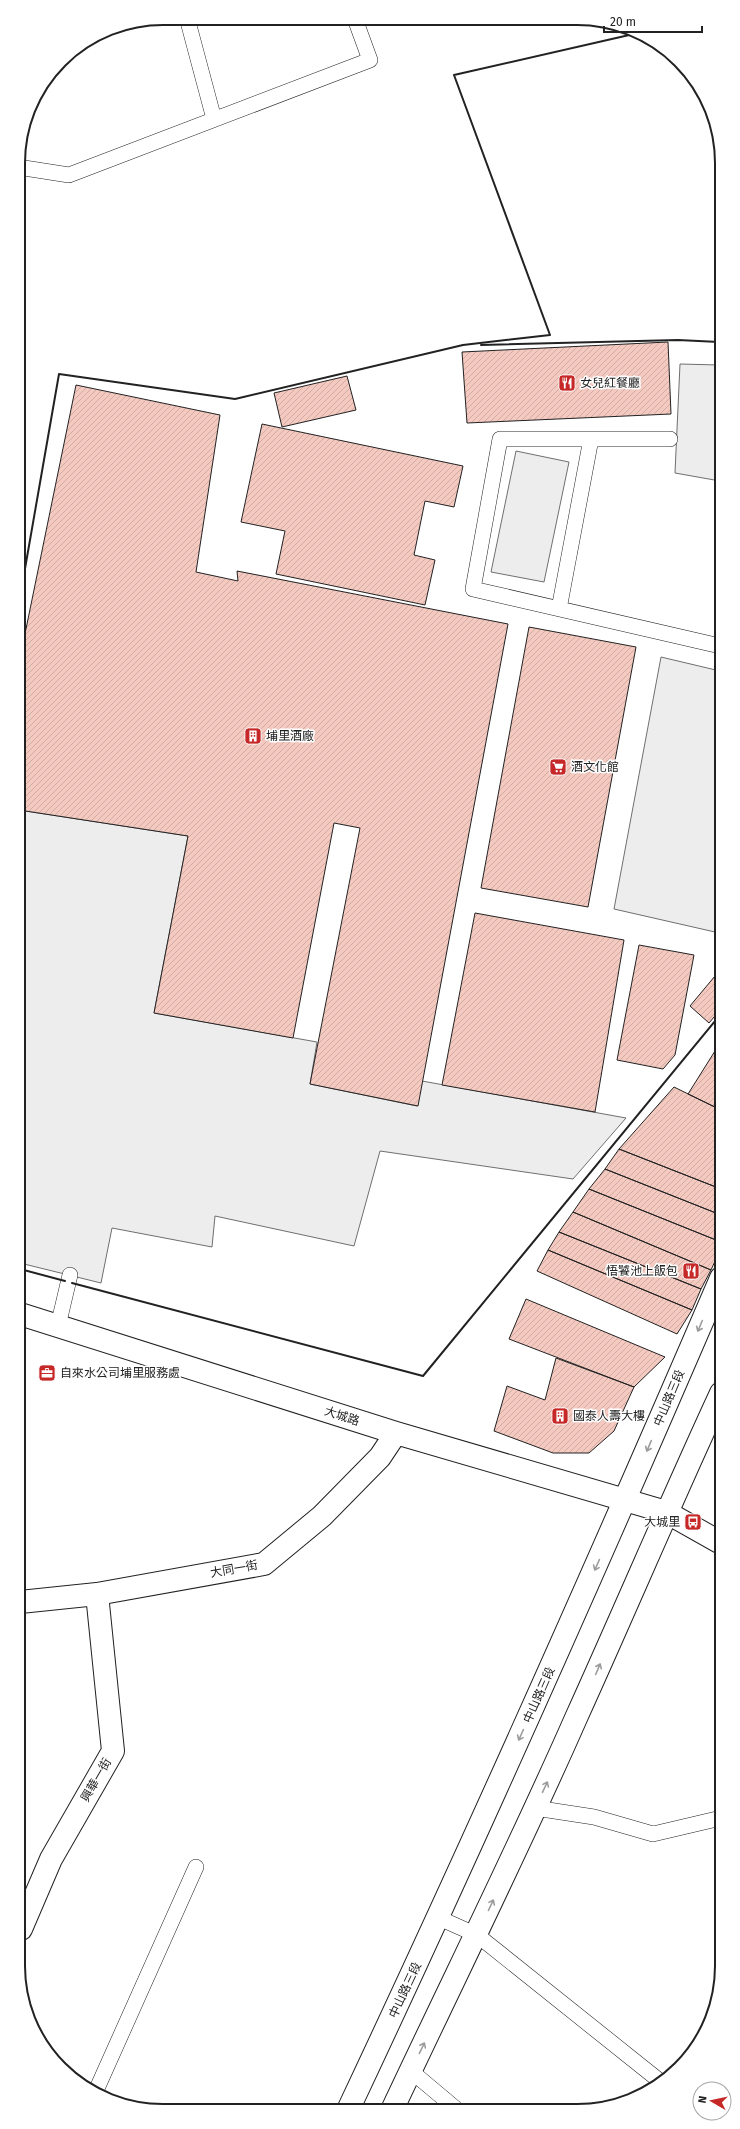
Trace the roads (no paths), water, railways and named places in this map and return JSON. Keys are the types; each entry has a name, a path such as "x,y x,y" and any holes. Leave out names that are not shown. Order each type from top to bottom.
{"street":[{"name":"中山路三段","path":"351,2104 439,1918 625,1501 715,1292"},
{"name":"大城路","path":"25,1316 396,1433 666,1512 715,1540"},
{"path":"395,2104 477,1935 715,1406"},
{"name":"大同一街","path":"25,1601 97,1594 264,1564 322,1516 380,1457 396,1433"},
{"name":"興華一街","path":"25,1920 52,1859 113,1751 97,1594"}],"lane":[{"path":"189,25 214,119"},
{"path":"25,168 69,174 370,60 357,25"},
{"path":"670,439 500,439 473,589 715,645"},
{"path":"559,609 591,439"},
{"path":"58,1326 70,1275"},
{"path":"535,1808 594,1817 653,1834 715,1820"},
{"path":"97,2087 196,1867"},
{"path":"439,1918 477,1935 656,2078"},
{"path":"411,2071 450,2104"}],"place":[{"name":"女兒紅餐廳","path":"567,383"},
{"name":"埔里酒廠","path":"253,736"},
{"name":"酒文化館","path":"558,767"},
{"name":"悟饕池上飯包","path":"691,1271"},
{"name":"自來水公司埔里服務處","path":"47,1373"},
{"name":"國泰人壽大樓","path":"560,1416"},
{"name":"大城里","path":"693,1522"}]}
